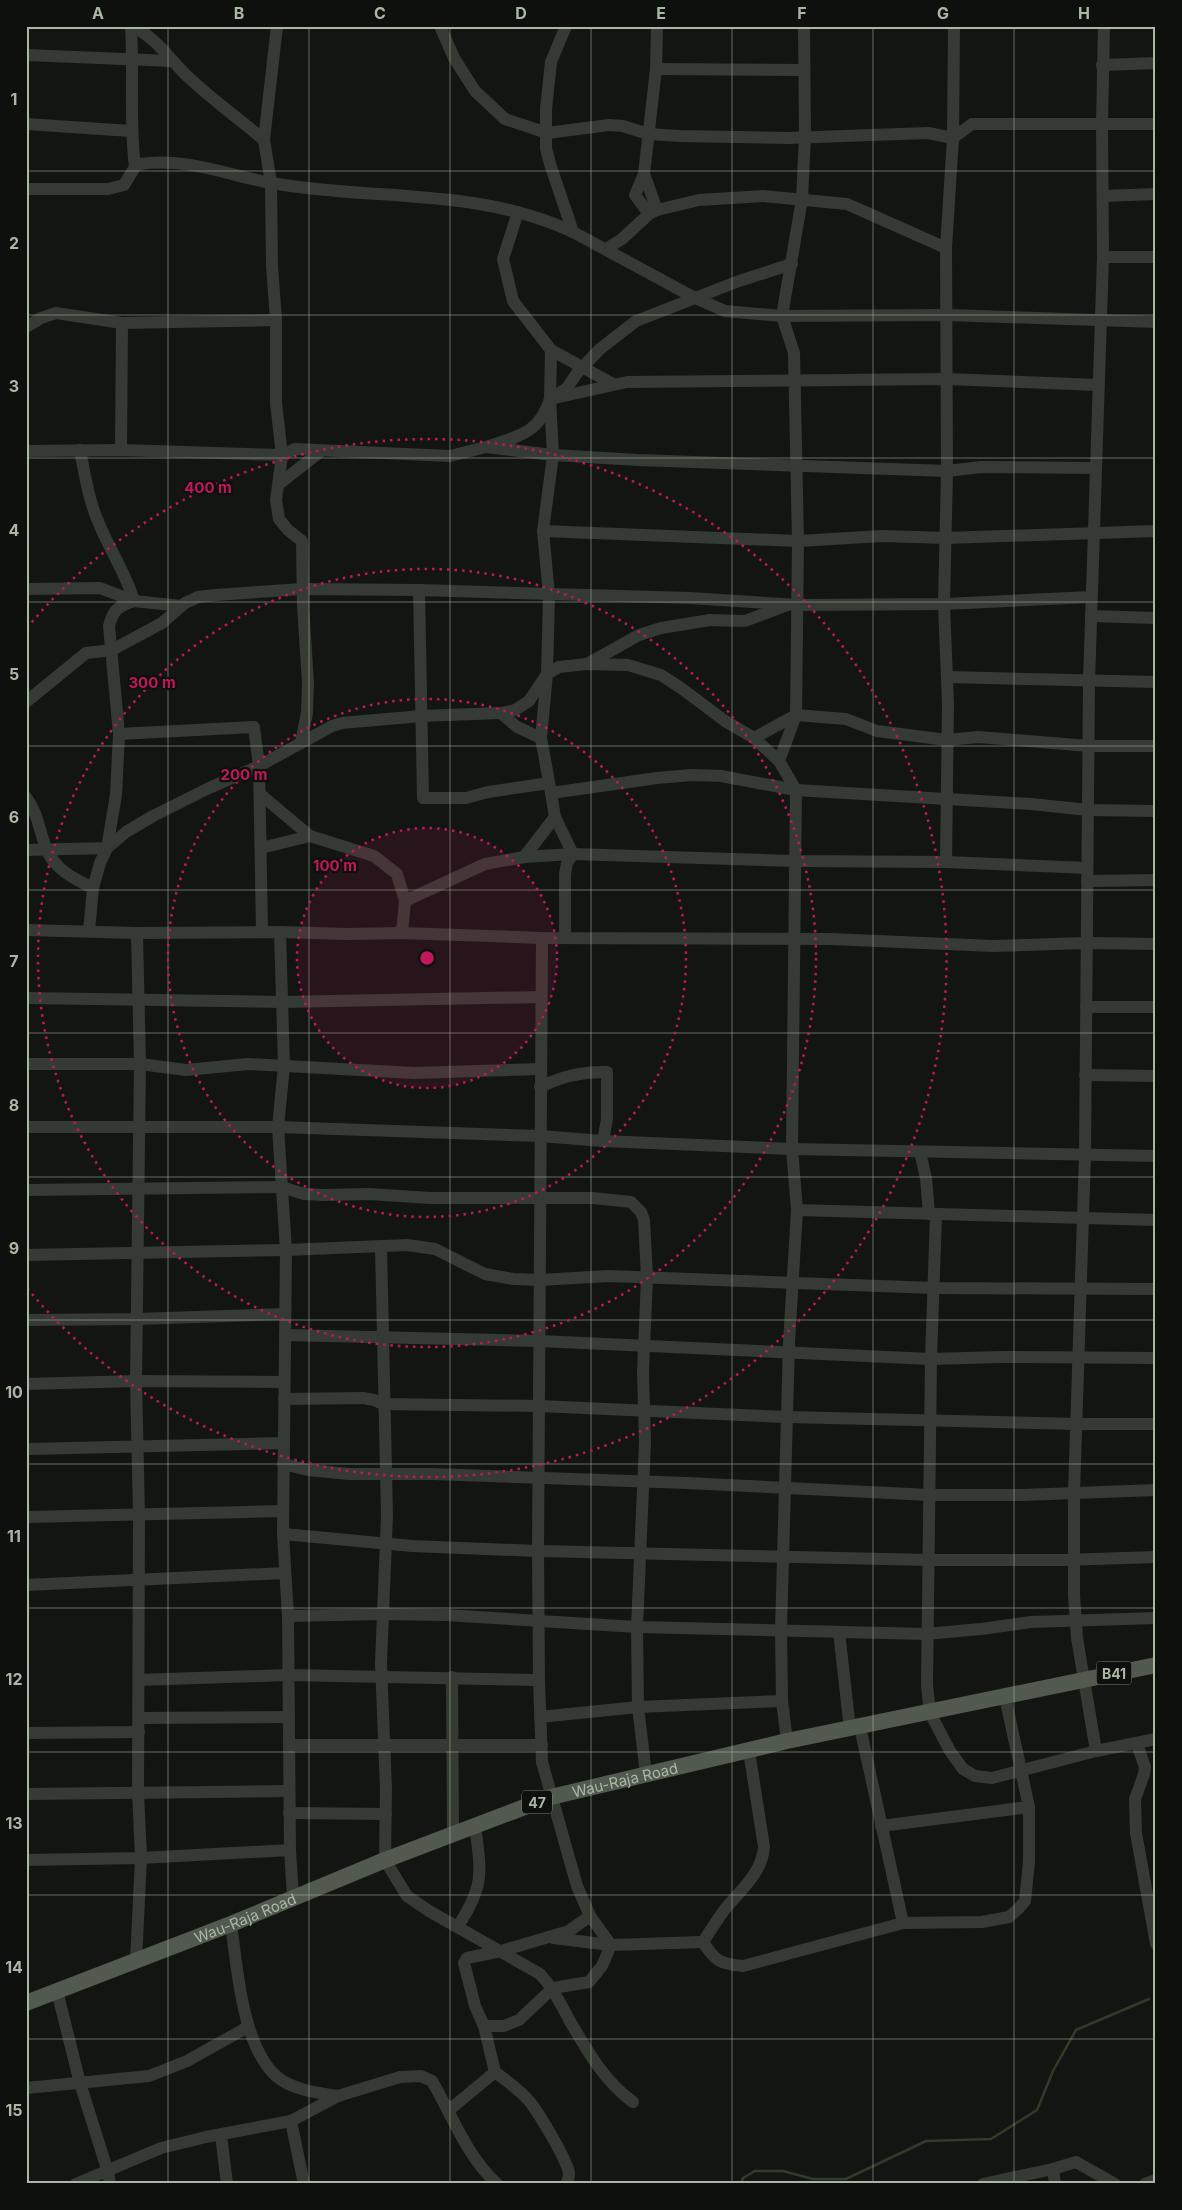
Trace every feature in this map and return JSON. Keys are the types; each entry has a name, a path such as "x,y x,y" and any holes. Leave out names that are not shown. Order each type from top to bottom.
{"main road":[{"name":"B41","path":"1078,1680 1156,1664"},
{"name":"Wau-Raja Road","path":"28,2001 231,1924 293,1896 550,1797 787,1741 1005,1697 1078,1680"}],"street":[{"path":"136,167 131,131 133,61 131,26 147,34 172,61 214,100 264,140"},
{"path":"277,26 264,140 271,183 272,266 276,320 276,403 282,455 276,500 279,519 288,530 302,541 302,589 308,683 306,713 301,742"},
{"path":"440,26 454,58 475,91 505,120 547,133 609,125 623,126 648,134 743,138 928,133 953,138 972,124 1156,124"},
{"path":"566,26 550,62 546,109 546,148 573,232"},
{"path":"653,212 635,195 644,174 656,69 657,26"},
{"path":"779,761 796,714 793,605 798,541 793,380 794,353 782,316 802,199 805,136 804,26"},
{"path":"946,862 948,677 944,604 947,471 946,248 953,138 954,26"},
{"path":"1096,1751 1078,1680 1074,1493 1079,1289 1085,1155 1089,682 1103,257 1102,65 1104,26"},
{"path":"26,55 133,61 172,61"},
{"path":"1102,65 1156,63"},
{"path":"656,69 803,70"},
{"path":"26,124 131,131"},
{"path":"26,189 108,189 124,185 136,167 144,163 186,163 271,183 367,194 428,196 518,212 556,224 573,232 695,298 725,311 782,316 947,315 1156,322"},
{"path":"1103,196 1156,194"},
{"path":"606,249 622,239 653,212 699,200 763,196 847,204 946,248"},
{"path":"518,212 503,259 513,301 551,350 613,384"},
{"path":"1103,257 1156,257"},
{"path":"26,451 121,450 282,455 295,449 450,456 514,438 536,426 546,413 550,399 566,388 582,367 621,332 636,322 739,281 792,264"},
{"path":"26,327 41,318 56,313 122,323 276,320"},
{"path":"121,450 122,323"},
{"path":"551,350 550,399 553,456 543,531 548,595 547,674 541,738 555,817 573,854"},
{"path":"550,399 613,384 947,379 1098,385"},
{"path":"486,447 553,456 796,466 947,471 981,467 1095,468"},
{"path":"80,450 96,515 127,577 134,600"},
{"path":"279,484 321,451"},
{"path":"543,531 798,541 882,536 946,538 1156,531"},
{"path":"26,588 100,588 134,600 181,606"},
{"path":"26,702 86,653 112,650 162,623 181,606 198,598 215,595 302,589 419,590 690,598 793,605 944,604 1091,597"},
{"path":"419,590 423,798 466,798 488,792 692,775 726,777 796,790 1030,804 1088,810 1156,811"},
{"path":"89,931 92,888 107,848 116,795 120,734 109,626 111,618 119,606 134,600"},
{"path":"587,664 639,635 661,628 710,620 745,621 793,605"},
{"path":"1091,616 1156,618"},
{"path":"26,850 107,848 126,832 153,816 259,766 332,726 421,716 501,713 515,710 529,700 547,674 558,667 587,664 628,665 661,675 725,721 754,738 779,761 796,790 792,1149 796,1210 788,1352 781,1630 782,1701 787,1741"},
{"path":"948,677 1089,682 1156,682"},
{"path":"501,713 517,728 541,738"},
{"path":"754,738 796,714 846,719 877,731 947,740 978,737 1089,746 1156,746"},
{"path":"120,734 254,727 259,766 262,932"},
{"path":"260,794 310,836 374,856 397,874 405,901 402,933"},
{"path":"26,797 39,822 47,850 71,878 92,888"},
{"path":"524,857 555,817"},
{"path":"261,848 310,836"},
{"path":"405,901 485,864 524,857 573,854 794,862 946,862 1087,868"},
{"path":"564,937 565,874 567,864 573,854"},
{"path":"1087,881 1156,880"},
{"path":"26,930 137,933 402,933 542,938 794,938 993,946 1087,943 1156,944"},
{"path":"280,932 284,1066 278,1128 286,1250 283,1534 288,1616 290,1850 293,1896"},
{"path":"136,1961 141,1858 138,1792 139,1515 136,1381 140,1064 137,933"},
{"path":"542,938 538,1479 538,1680 542,1770 577,1886 590,1916 611,1945"},
{"path":"26,998 282,1002 541,997"},
{"path":"1086,1007 1156,1007"},
{"path":"26,1064 140,1064 186,1070 248,1064 414,1072 540,1069"},
{"path":"540,1087 571,1074 607,1072 607,1119 603,1141"},
{"path":"1085,1075 1156,1076"},
{"path":"26,1127 278,1128 540,1136 603,1141 792,1149 1156,1156"},
{"path":"920,1152 933,1214 934,1288 926,1634 926,1685 930,1712 950,1751 963,1769 975,1776 992,1778 1096,1751 1156,1739"},
{"path":"26,1190 282,1188 304,1194 369,1194 430,1198 593,1198 631,1202 641,1212 644,1220 647,1277 644,1346 644,1482 637,1627 638,1707 646,1774"},
{"path":"796,1210 1156,1220"},
{"path":"26,1254 286,1250 407,1245 435,1249 485,1274 514,1279 540,1280 609,1276 934,1288 1156,1289"},
{"path":"380,1246 386,1473 386,1516 381,1614 381,1676 386,1814 384,1860 406,1896 540,1974 553,1988 596,2064 609,2081 633,2102"},
{"path":"26,1320 137,1319 284,1314"},
{"path":"285,1335 539,1341 931,1359 1001,1357 1156,1358"},
{"path":"26,1384 136,1381 284,1382"},
{"path":"284,1399 363,1398 383,1404 539,1406 787,1417 1076,1424 1156,1424"},
{"path":"26,1449 284,1443"},
{"path":"283,1464 319,1472 644,1482 930,1495 1156,1490"},
{"path":"26,1517 283,1511"},
{"path":"283,1534 384,1544 538,1551 640,1551 929,1560 1156,1557"},
{"path":"26,1585 285,1572"},
{"path":"288,1616 381,1614 471,1616 538,1622 637,1627 740,1631 781,1630 926,1634 1076,1619 1156,1618"},
{"path":"839,1632 855,1728 903,1923"},
{"path":"139,1680 288,1675 538,1680"},
{"path":"452,1677 453,1834"},
{"path":"703,1942 710,1954 723,1964 743,1966 903,1923 982,1922 1009,1917 1025,1901 1029,1861 1029,1807 1005,1697"},
{"path":"540,1717 638,1707 782,1701"},
{"path":"139,1718 289,1717"},
{"path":"26,1733 139,1732"},
{"path":"1137,1744 1145,1767 1135,1799 1136,1833 1150,1882 1156,1944"},
{"path":"290,1745 542,1745"},
{"path":"703,1942 758,1868 763,1857 764,1847 749,1751"},
{"path":"26,1794 289,1791"},
{"path":"880,1826 1029,1807"},
{"path":"290,1813 386,1814"},
{"path":"458,1926 474,1900 480,1884 481,1871 475,1825"},
{"path":"26,1860 141,1858 290,1850"},
{"path":"566,2184 568,2173 554,2140 538,2114 518,2089 495,2072 484,2026 475,2006 464,1963 467,1958 501,1951 569,1931 590,1916"},
{"path":"231,1924 248,2027 263,2058 276,2076 309,2092 338,2096"},
{"path":"549,1938 611,1945 703,1942"},
{"path":"484,2026 504,2026 519,2020 553,1988 589,1982 602,1966 611,1945"},
{"path":"57,1991 80,2083 109,2178"},
{"path":"27,2085 80,2083 148,2076 168,2070 248,2027"},
{"path":"448,2111 495,2072"},
{"path":"76,2184 109,2178 161,2148 291,2121 338,2096 400,2077 421,2076 432,2081 471,2154 497,2184"},
{"path":"291,2121 304,2184"},
{"path":"221,2135 227,2184"},
{"path":"983,2184 1053,2169 1076,2162 1115,2184"},
{"path":"1053,2169 1055,2184"},
{"path":"1145,2184 1156,2180"}],"waterway":[{"path":"741,2184 743,2178 755,2171 783,2171 813,2179 846,2179 926,2141 991,2139 1037,2110 1053,2071 1076,2030 1149,1999"}]}
